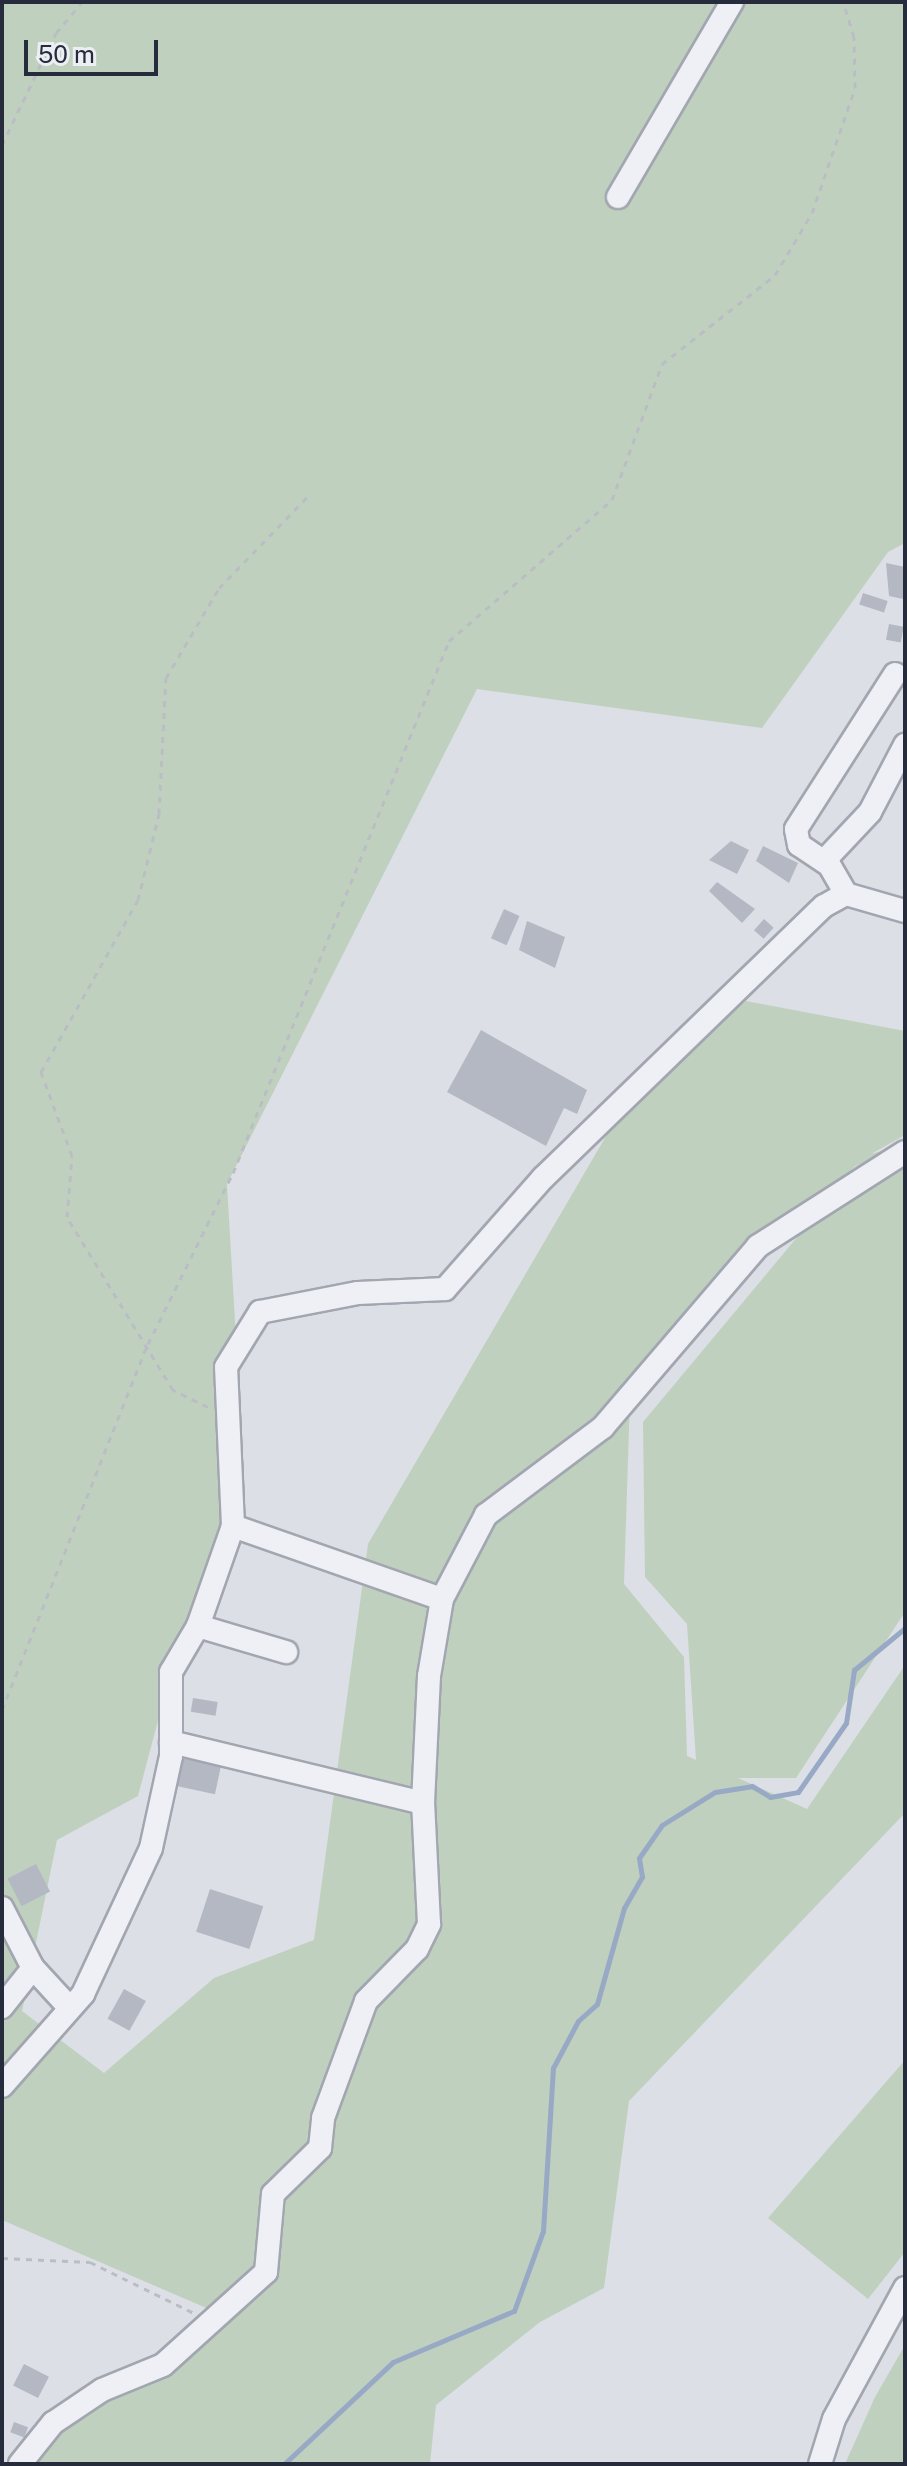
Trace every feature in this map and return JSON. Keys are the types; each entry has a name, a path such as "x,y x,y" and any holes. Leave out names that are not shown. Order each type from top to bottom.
{"street":[{"path":"618,197 732,2"},
{"path":"895,674 801,812 799,845 824,861 846,894 905,911"},
{"path":"824,861 870,812 905,745"},
{"path":"2,2086 96,1970 151,1848 171,1742 171,1672 198,1626 233,1526 226,1367 260,1312 358,1293 445,1289 543,1178 824,906 846,894"},
{"path":"20,2464 53,2423 102,2390 163,2365 266,2272 273,2194 320,2148 323,2118 366,2001 417,1949 429,1924 423,1803 442,1599 456,1560 486,1515 603,1427 758,1246 905,1152"},
{"path":"233,1526 442,1599"},
{"path":"198,1626 286,1652"},
{"path":"171,1742 423,1803"},
{"path":"2,1908 33,1968 67,2005"},
{"path":"2,2007 33,1968"},
{"path":"820,2464 834,2419 905,2288"}],"path":[{"path":"2,145 56,33 82,2"},
{"path":"2,1710 148,1344 233,1173 449,641 612,500 662,364 775,275 812,213 855,88 854,37 843,2"},
{"path":"226,1417 173,1390 148,1344 67,1217 72,1156 41,1072 138,900 159,814 166,678 219,588 311,493"},
{"path":"2,2258 90,2262 208,2322"}],"green space":[{"path":"2,2 905,2 905,543 888,552 762,728 477,689 227,1184 245,1493 198,1626 171,1672 138,1796 57,1840 22,2011 104,2073 214,1978 314,1940 368,1544 630,1095 746,1001 905,1031 905,1135 871,1154 905,1144 905,1612 796,1778 738,1778 807,1809 905,1665 905,1813 629,2101 604,2288 540,2322 436,2405 430,2464 21,2464 53,2423 218,2313 2,2220","holes":["859,1163 643,1422 645,1577 687,1624 696,1760 687,1756 684,1657 624,1584 630,1397 711,1300"]},
{"path":"905,2060 905,2252 868,2299 768,2218"},
{"path":"905,2345 905,2464 845,2464 875,2397"}],"building":[{"path":"886,563 905,567 903,599 889,596"},
{"path":"863,593 888,601 884,612 859,604"},
{"path":"889,624 904,627 901,643 886,640"},
{"path":"731,841 749,850 737,874 709,860"},
{"path":"763,846 798,863 789,883 756,861"},
{"path":"717,882 755,909 742,923 709,891"},
{"path":"504,909 520,916 507,945 491,938"},
{"path":"764,919 774,928 764,939 754,930"},
{"path":"527,921 565,937 555,968 519,950"},
{"path":"481,1030 587,1090 577,1114 564,1108 546,1146 447,1092"},
{"path":"193,1698 218,1702 216,1716 191,1712"},
{"path":"184,1757 221,1765 215,1794 178,1786"},
{"path":"36,1864 50,1892 22,1906 7,1879"},
{"path":"210,1889 263,1906 249,1949 196,1932"},
{"path":"124,1989 146,2001 129,2031 108,2019"},
{"path":"24,2364 49,2377 38,2398 13,2385"},
{"path":"14,2422 28,2427 24,2437 10,2432"}],"waterway":[{"path":"284,2464 393,2362 514,2311 543,2231 553,2068 578,2021 597,2004 624,1908 642,1877 639,1858 662,1825 715,1792 752,1786 770,1797 798,1792 846,1723 854,1670 905,1628"}]}
